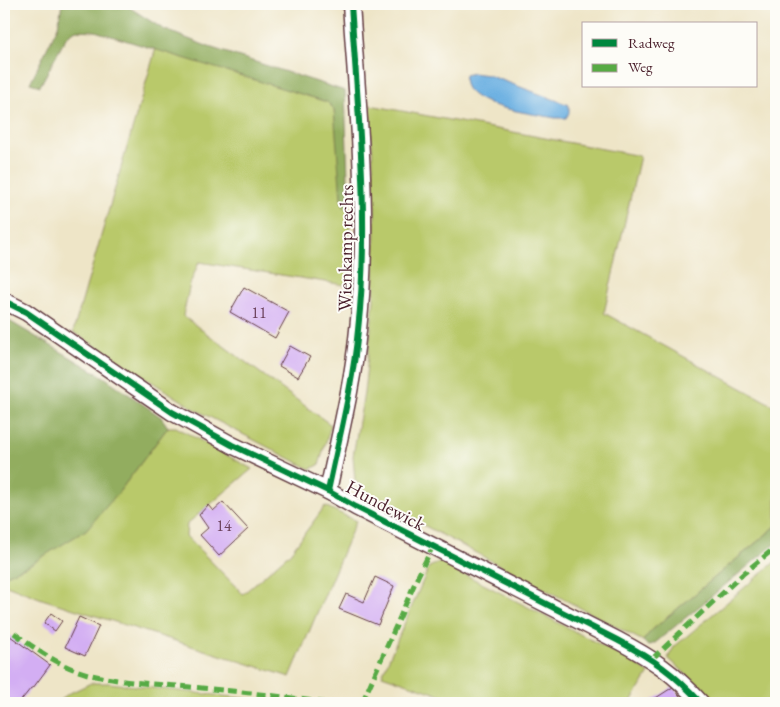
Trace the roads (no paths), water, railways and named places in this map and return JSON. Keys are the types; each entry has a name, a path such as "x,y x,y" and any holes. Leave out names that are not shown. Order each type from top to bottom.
{"street":[{"name":"Wienkamp rechts","path":"328,491 358,331 363,257 362,175 351,4"},
{"name":"Hundewick","path":"4,301 26,312 172,412 232,445 328,491 640,652 667,670 701,703"}],"water":[{"path":"473,73 488,75 569,105 569,113 566,118 555,118 508,109 485,102 475,96 466,86 464,81 465,75"}]}
